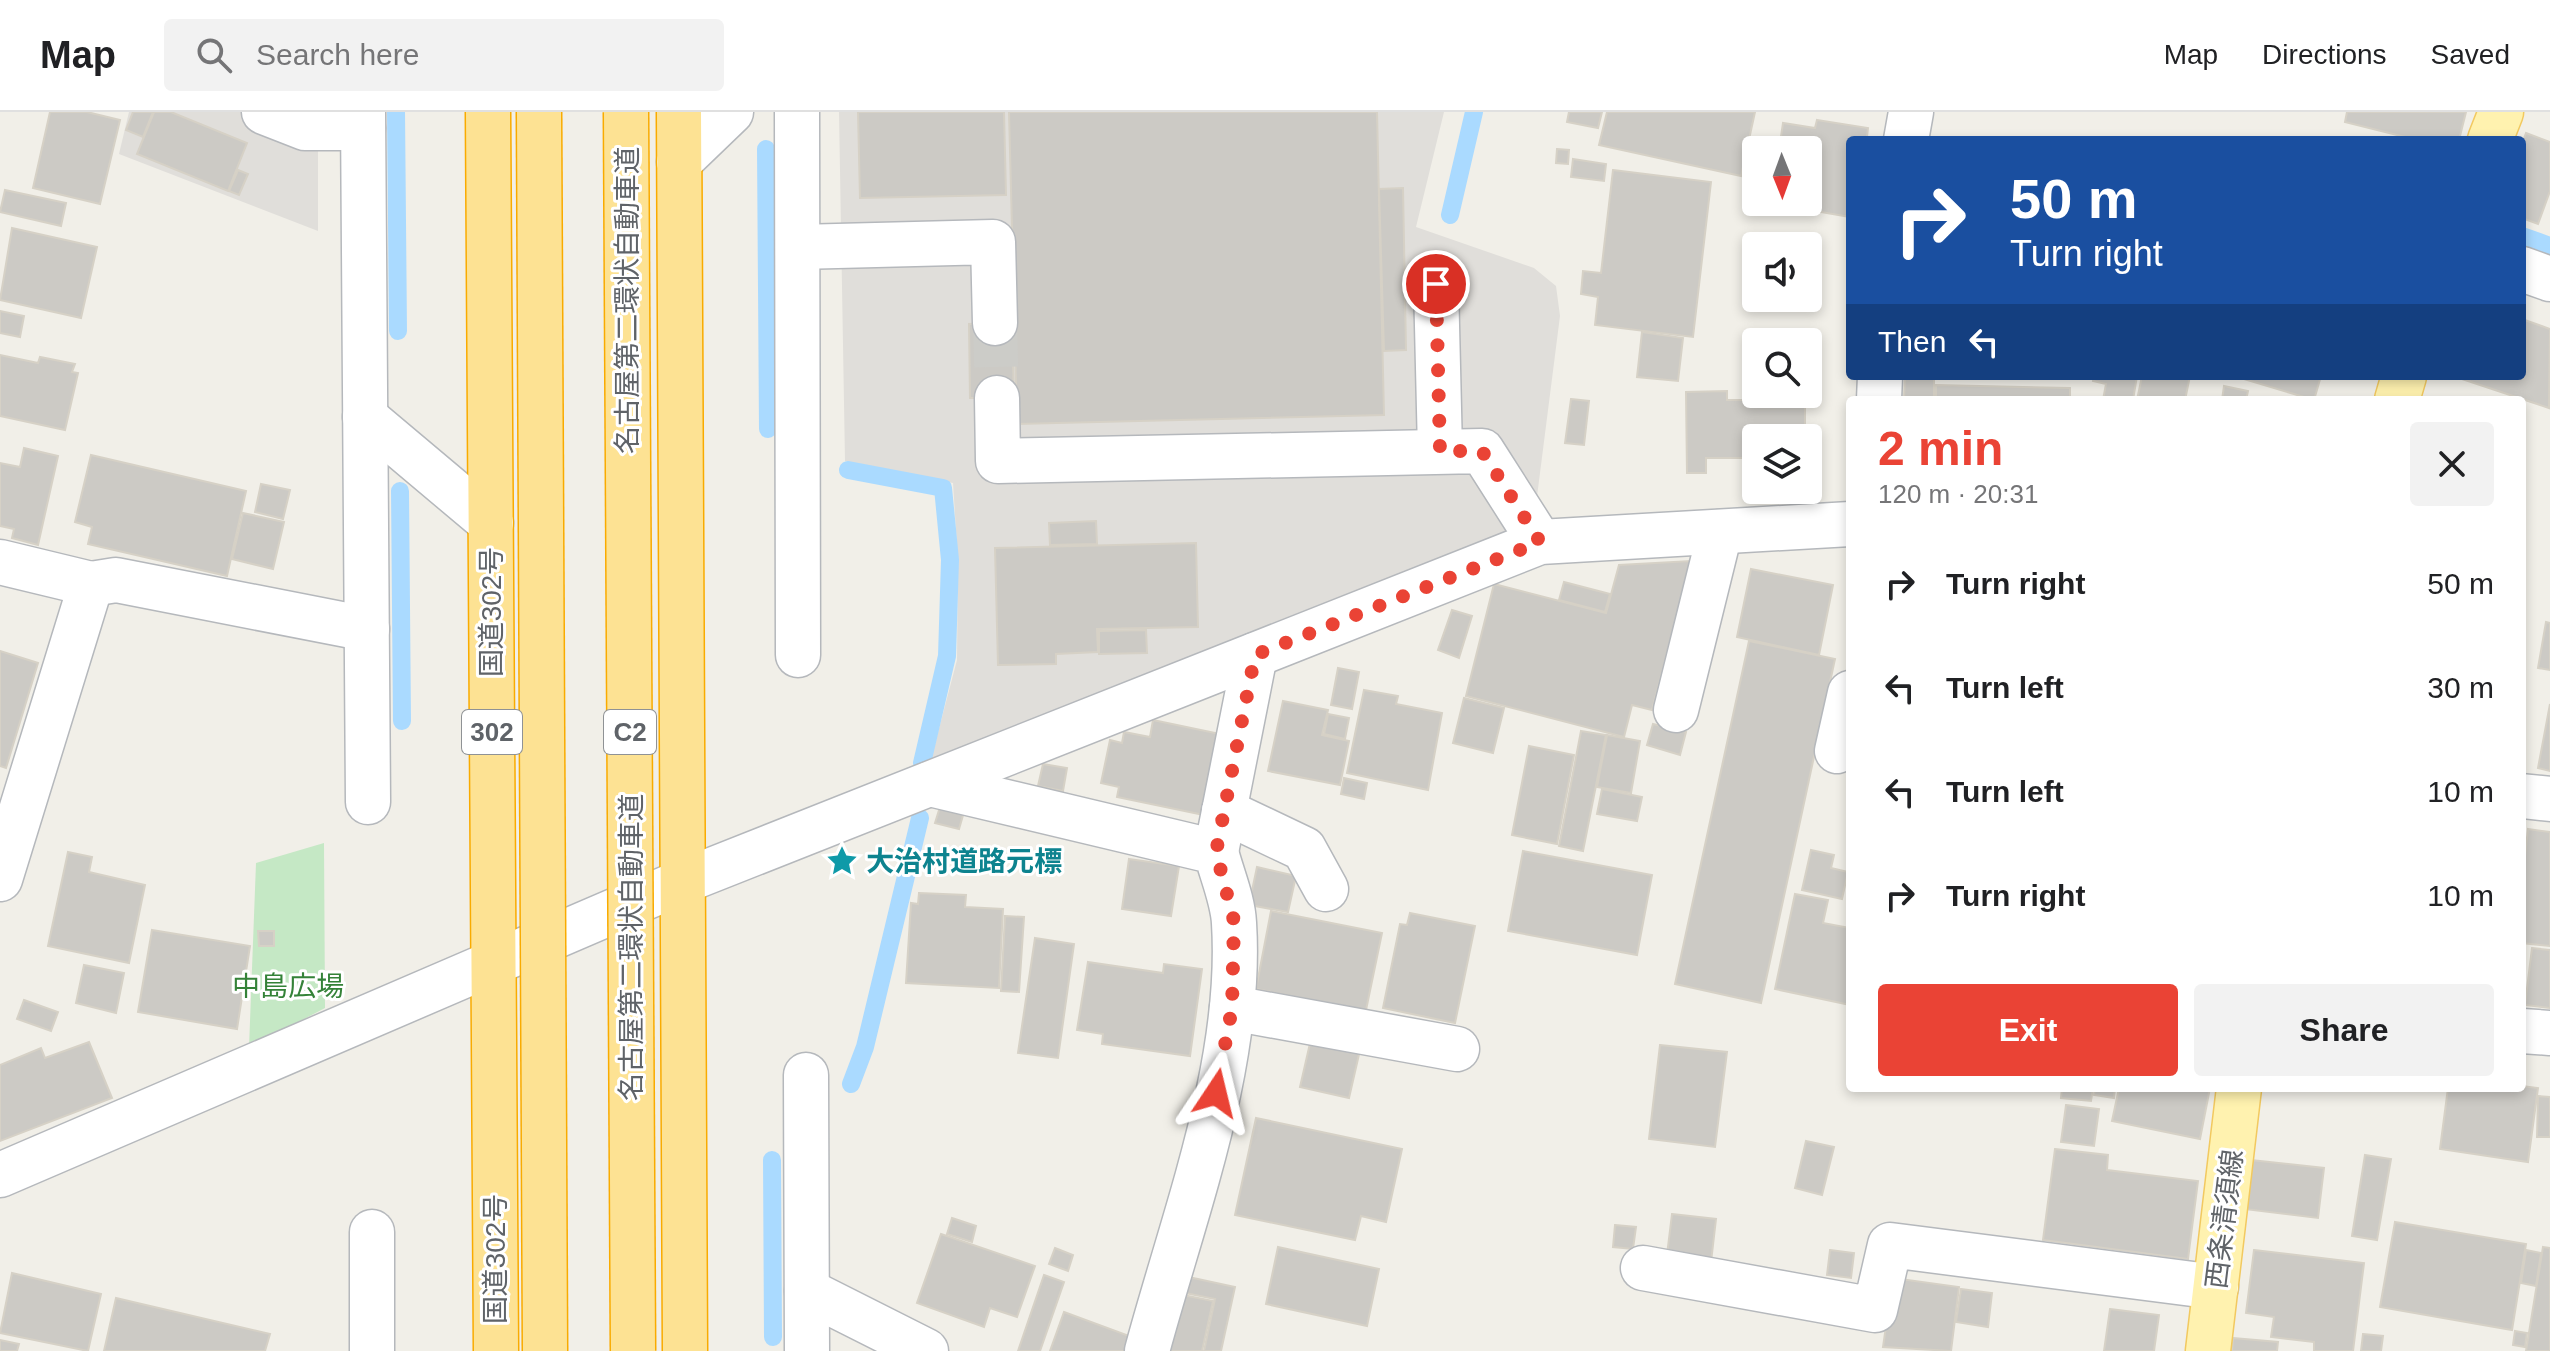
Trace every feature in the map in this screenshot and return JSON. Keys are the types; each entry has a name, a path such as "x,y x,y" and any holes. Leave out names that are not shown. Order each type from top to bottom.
{"highway":[{"name":"国道302号","path":"488,112 496,1351"},
{"path":"539,112 545,1351"},
{"name":"名古屋第二環状自動車道","path":"626,112 633,1351"},
{"path":"679,112 685,1351"}],"main road":[{"path":"2492,136 2501,112"},
{"name":"西条清須線","path":"2208,1351 2239,1092"}],"street":[{"path":"264,112 305,128 363,120 368,802"},
{"path":"679,162 731,112"},
{"path":"797,112 798,655"},
{"path":"1907,136 1911,112"},
{"path":"798,247 993,242 995,323"},
{"path":"2526,270 2550,279"},
{"path":"1436,284 1440,451"},
{"path":"997,398 998,461 1482,451 1540,542"},
{"path":"365,417 491,523"},
{"path":"0,1175 494,966 684,881 1540,542 1846,524"},
{"path":"1676,710 1720,532"},
{"path":"0,562 91,584 116,580 367,629"},
{"path":"0,879 91,584"},
{"path":"1147,1351 1206,1150 1232,1008 1234,921 1220,832 1255,655"},
{"path":"1837,751 1846,711"},
{"path":"930,784 1304,849 1326,889"},
{"path":"2526,796 2550,799"},
{"path":"1232,1008 1457,1049"},
{"path":"2526,1031 2550,1033"},
{"path":"806,1075 807,1351"},
{"path":"372,1232 372,1351"},
{"path":"1643,1268 1875,1310 1890,1245 2216,1287"},
{"path":"807,1291 926,1351"}],"shaded area":[{"path":"129,112 318,112 318,231 119,154"},
{"path":"839,112 1444,112 1416,227 1534,268 1556,286 1560,316 1534,520 930,763 957,660 958,562 953,483 845,461"}],"green space":[{"name":"中島広場","path":"324,843 325,1008 249,1048 256,863"}],"building":[{"path":"50,112 87,112 120,120 100,204 33,188"},
{"path":"133,112 153,112 143,137 126,130"},
{"path":"154,112 171,112 247,143 228,191 137,154"},
{"path":"858,112 1004,112 1006,195 860,198"},
{"path":"1009,112 1377,112 1384,415 1017,424"},
{"path":"1569,112 1602,112 1598,128 1567,122"},
{"path":"1607,112 1755,112 1750,136 1742,136 1741,176 1599,145"},
{"path":"2347,112 2466,112 2460,136 2401,136 2345,122"},
{"path":"1817,120 1868,128 1867,136 1846,136 1846,216 1822,212 1822,136 1781,136 1783,123 1815,128"},
{"path":"2526,133 2550,142 2550,191 2538,224 2526,220"},
{"path":"1557,149 1569,150 1568,164 1556,163"},
{"path":"1573,159 1606,164 1604,181 1571,177"},
{"path":"238,170 248,174 239,195 229,191"},
{"path":"1613,170 1711,182 1693,337 1595,325 1598,297 1581,294 1583,271 1601,273"},
{"path":"1403,188 1406,350 1384,351 1379,189"},
{"path":"5,190 66,203 61,226 0,212"},
{"path":"12,228 97,247 81,318 0,300"},
{"path":"0,311 24,316 20,337 0,333"},
{"path":"2526,320 2550,329 2549,408 2526,400 2526,396 2513,396 2465,380 2526,380"},
{"path":"1012,322 1014,398 970,398 969,324"},
{"path":"1642,332 1683,338 1678,381 1637,377"},
{"path":"0,355 38,363 40,357 75,364 72,372 78,373 65,430 0,416"},
{"path":"1905,380 1934,380 1934,396 1904,396"},
{"path":"2136,380 2134,396 2104,396 2106,384 2093,381"},
{"path":"2141,380 2189,380 2186,396 2138,396"},
{"path":"2247,380 2320,380 2315,396 2301,396"},
{"path":"1936,385 2070,388 2070,396 1936,396"},
{"path":"2224,386 2248,391 2247,396 2223,396"},
{"path":"1727,391 1727,400 1742,400 1742,408 1805,408 1805,424 1742,424 1742,458 1706,458 1706,473 1687,473 1686,392"},
{"path":"1571,399 1589,401 1584,445 1565,443"},
{"path":"24,448 58,456 38,545 12,538 14,529 0,526 0,463 20,467"},
{"path":"91,455 246,491 227,576 88,544 92,527 75,522"},
{"path":"261,484 290,490 283,519 255,512"},
{"path":"243,513 284,522 273,569 232,559"},
{"path":"1096,521 1097,544 1050,545 1049,523"},
{"path":"1196,543 1198,627 1097,629 1098,652 1056,654 1056,664 998,665 995,548"},
{"path":"1691,561 1652,710 1632,705 1624,737 1466,696 1494,584 1606,613 1619,565"},
{"path":"1751,569 1833,585 1819,655 1737,637"},
{"path":"1564,582 1610,594 1605,612 1559,600"},
{"path":"1452,610 1472,616 1459,658 1438,650"},
{"path":"2546,622 2550,623 2550,670 2538,668"},
{"path":"1146,630 1147,653 1099,654 1099,631"},
{"path":"1749,641 1835,659 1761,1003 1675,984"},
{"path":"0,651 38,663 6,768 0,766"},
{"path":"1338,668 1359,672 1352,709 1331,705"},
{"path":"1364,690 1398,696 1396,704 1442,713 1428,790 1347,773"},
{"path":"1464,698 1504,708 1493,753 1453,743"},
{"path":"1283,701 1328,710 1322,735 1349,741 1340,785 1268,771"},
{"path":"2550,704 2550,771 2538,768"},
{"path":"1328,714 1349,718 1345,739 1324,734"},
{"path":"1153,720 1220,734 1204,815 1117,797 1119,787 1101,783 1110,740 1122,743 1124,732 1150,737"},
{"path":"1653,724 1686,732 1680,755 1647,745"},
{"path":"1581,731 1606,735 1583,851 1559,846"},
{"path":"1607,735 1640,741 1631,793 1597,787"},
{"path":"1529,746 1574,755 1557,844 1512,835"},
{"path":"1043,764 1067,768 1063,791 1038,786"},
{"path":"1344,778 1367,783 1364,799 1341,794"},
{"path":"1602,789 1642,797 1637,821 1597,814"},
{"path":"940,807 964,812 959,829 935,823"},
{"path":"2528,829 2550,832 2550,946 2526,943"},
{"path":"1811,850 1834,855 1831,868 1846,872 1842,899 1802,890"},
{"path":"1523,851 1652,875 1637,955 1508,931"},
{"path":"68,852 92,857 89,872 145,885 129,963 48,946"},
{"path":"1129,859 1179,866 1171,916 1122,909"},
{"path":"1257,867 1296,876 1288,912 1249,905"},
{"path":"919,893 966,895 965,907 1003,909 999,988 906,983 911,903 918,904"},
{"path":"1795,894 1828,900 1823,923 1846,927 1846,1004 1775,989"},
{"path":"1271,911 1382,933 1366,1010 1256,989"},
{"path":"1410,913 1475,926 1455,1023 1383,1008 1400,924 1407,925"},
{"path":"1005,916 1024,917 1019,992 1001,991"},
{"path":"152,930 250,946 237,1029 138,1012"},
{"path":"258,931 274,931 274,946 259,946"},
{"path":"1035,938 1074,944 1058,1058 1018,1053"},
{"path":"2532,948 2550,950 2550,1008 2526,1005"},
{"path":"1088,962 1163,973 1164,964 1202,969 1190,1056 1102,1044 1103,1034 1077,1030"},
{"path":"84,965 124,973 116,1013 76,1003"},
{"path":"24,1000 58,1012 51,1031 17,1019"},
{"path":"1311,1039 1360,1050 1349,1098 1300,1087"},
{"path":"89,1042 112,1098 0,1141 0,1065 41,1048 45,1058"},
{"path":"1660,1045 1727,1052 1715,1147 1649,1139"},
{"path":"2526,1086 2538,1088 2528,1162 2440,1149 2447,1092 2526,1092"},
{"path":"2062,1092 2092,1092 2091,1101 2061,1098"},
{"path":"2094,1092 2115,1092 2114,1098 2094,1095"},
{"path":"2118,1092 2209,1092 2200,1139 2112,1121"},
{"path":"2538,1096 2550,1097 2550,1137 2537,1137"},
{"path":"2066,1105 2099,1109 2094,1146 2061,1142"},
{"path":"1256,1118 1402,1149 1386,1222 1361,1216 1355,1240 1235,1215"},
{"path":"1806,1141 1834,1147 1822,1195 1795,1188"},
{"path":"2055,1149 2108,1155 2107,1170 2198,1181 2188,1259 2043,1240"},
{"path":"2365,1155 2391,1159 2377,1240 2352,1236"},
{"path":"2251,1160 2324,1168 2318,1218 2244,1209"},
{"path":"1672,1214 1716,1219 1711,1262 1667,1255"},
{"path":"952,1218 976,1226 972,1242 947,1234"},
{"path":"2395,1222 2526,1244 2512,1330 2380,1307"},
{"path":"1615,1225 1636,1227 1633,1249 1613,1247"},
{"path":"941,1234 1035,1266 1017,1317 990,1308 984,1327 917,1303"},
{"path":"1278,1247 1379,1269 1367,1326 1266,1304"},
{"path":"2543,1247 2550,1248 2550,1351 2526,1351"},
{"path":"1055,1248 1073,1255 1068,1271 1049,1264"},
{"path":"1830,1250 1854,1253 1851,1278 1827,1275"},
{"path":"2254,1250 2364,1263 2353,1351 2314,1351 2314,1342 2271,1337 2274,1317 2246,1313"},
{"path":"2526,1250 2541,1253 2536,1286 2521,1283"},
{"path":"12,1273 101,1294 88,1351 0,1333"},
{"path":"1044,1275 1064,1282 1040,1351 1018,1351"},
{"path":"1184,1276 1235,1287 1221,1351 1204,1351 1215,1299 1180,1292"},
{"path":"1893,1278 1959,1287 1951,1351 1883,1347"},
{"path":"1961,1289 1992,1293 1988,1327 1956,1322"},
{"path":"1178,1294 1213,1301 1202,1351 1166,1351"},
{"path":"116,1298 270,1334 265,1351 104,1351"},
{"path":"2110,1309 2159,1315 2154,1351 2104,1351"},
{"path":"1064,1312 1132,1337 1127,1351 1050,1351"},
{"path":"2515,1331 2527,1333 2525,1347 2513,1345"},
{"path":"2363,1334 2383,1336 2381,1351 2361,1351"},
{"path":"2233,1338 2278,1342 2277,1351 2232,1351"},
{"path":"0,1340 19,1344 17,1351 0,1351"}],"waterway":[{"path":"396,112 398,331"},
{"path":"1450,215 1474,112"},
{"path":"766,149 768,429"},
{"path":"2526,237 2550,246"},
{"path":"848,470 943,488 950,560 947,656 922,763"},
{"path":"400,491 402,721"},
{"path":"851,1084 865,1047 920,818"},
{"path":"772,1160 773,1337"}],"tunnel":[{"path":"995,323 997,398"}],"place":[{"name":"大治村道路元標","path":"842,861"}],"route":[{"path":"1216,1093 1232,1008 1234,921 1216,852 1255,655 1540,542 1482,451 1440,451 1436,284"}]}
